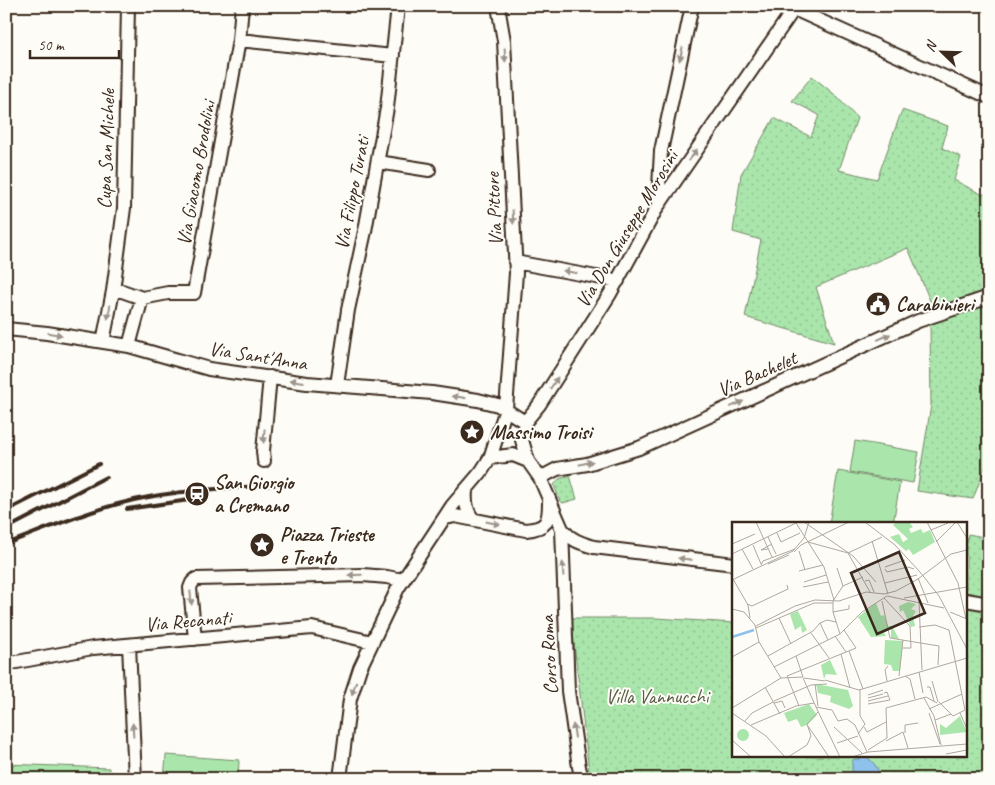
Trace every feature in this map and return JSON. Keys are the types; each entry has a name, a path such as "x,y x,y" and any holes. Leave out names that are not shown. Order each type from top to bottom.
{"street":[{"name":"Cupa San Michele","path":"103,342 113,291 124,208 128,6"},
{"name":"Via Giacomo Brodolini","path":"142,298 168,292 194,294 239,40 242,6"},
{"name":"Via Filippo Turati","path":"337,385 348,310 365,231 387,108 398,6"},
{"name":"Via Pittore","path":"490,458 506,409 516,273 504,41 498,6"},
{"path":"658,206 661,151 692,6"},
{"path":"795,8 989,96"},
{"name":"Via Don Giuseppe Morosini","path":"525,422 539,404 618,280 658,206 795,8"},
{"path":"239,40 393,56"},
{"path":"378,162 428,170"},
{"path":"515,262 618,280"},
{"path":"113,291 122,291 142,298 129,346"},
{"name":"Via Bachelet","path":"540,478 557,469 586,464 639,448 918,322 989,297"},
{"name":"Via Sant'Anna","path":"6,329 47,333 129,346 209,369 337,385 432,393 478,400 498,405 525,422"},
{"path":"264,460 263,451 270,377"},
{"path":"525,422 522,440 528,461 540,478 562,528 577,543 594,547 732,564"},
{"path":"340,779 350,699 360,668 398,588 460,496 490,458 513,455 528,461"},
{"path":"468,488 466,502 468,513 472,519"},
{"path":"446,518 455,516 526,530 536,529 544,525 547,520 549,501"},
{"name":"Corso Roma","path":"562,528 568,691 582,779"},
{"path":"195,639 190,588 196,579 363,575 403,580"},
{"path":"968,600 989,604"},
{"name":"Via Recanati","path":"6,664 93,648 312,628 372,642"},
{"path":"129,645 135,779"}],"green space":[{"path":"812,76 834,94 857,118 839,170 877,179 902,110 948,126 942,148 961,157 954,180 983,195 989,190 989,289 933,308 908,248 816,287 834,343 745,317 761,240 733,232 741,174 774,118 811,137 819,115 792,101"},
{"path":"989,304 989,457 973,499 917,491 931,405 930,324"},
{"path":"855,441 919,452 913,483 850,472"},
{"path":"838,471 900,482 893,522 829,522"},
{"path":"570,476 577,499 563,503 560,501 554,485 559,479"},
{"path":"968,534 989,538 989,558 982,597 968,594"},
{"name":"Villa Vannucchi","path":"968,605 980,607 982,617 989,622 989,779 590,779 571,618 656,618 732,623 732,758 968,758"},
{"path":"166,755 239,760 238,779 164,779"},
{"path":"6,764 109,768 109,779 6,779"}],"water":[{"path":"867,758 876,766 879,775 875,779 858,779 852,771 852,761"}],"railway":[{"path":"6,511 99,464"},
{"path":"6,529 106,477"},
{"path":"6,544 90,512 137,499 196,491 274,485"},
{"path":"127,509 203,498"}],"place":[{"name":"Carabinieri","path":"878,304"},
{"name":"Massimo Troisi","path":"472,432"},
{"name":"San Giorgio a Cremano","path":"197,494"},
{"name":"Piazza Trieste e Trento","path":"262,545"}]}
